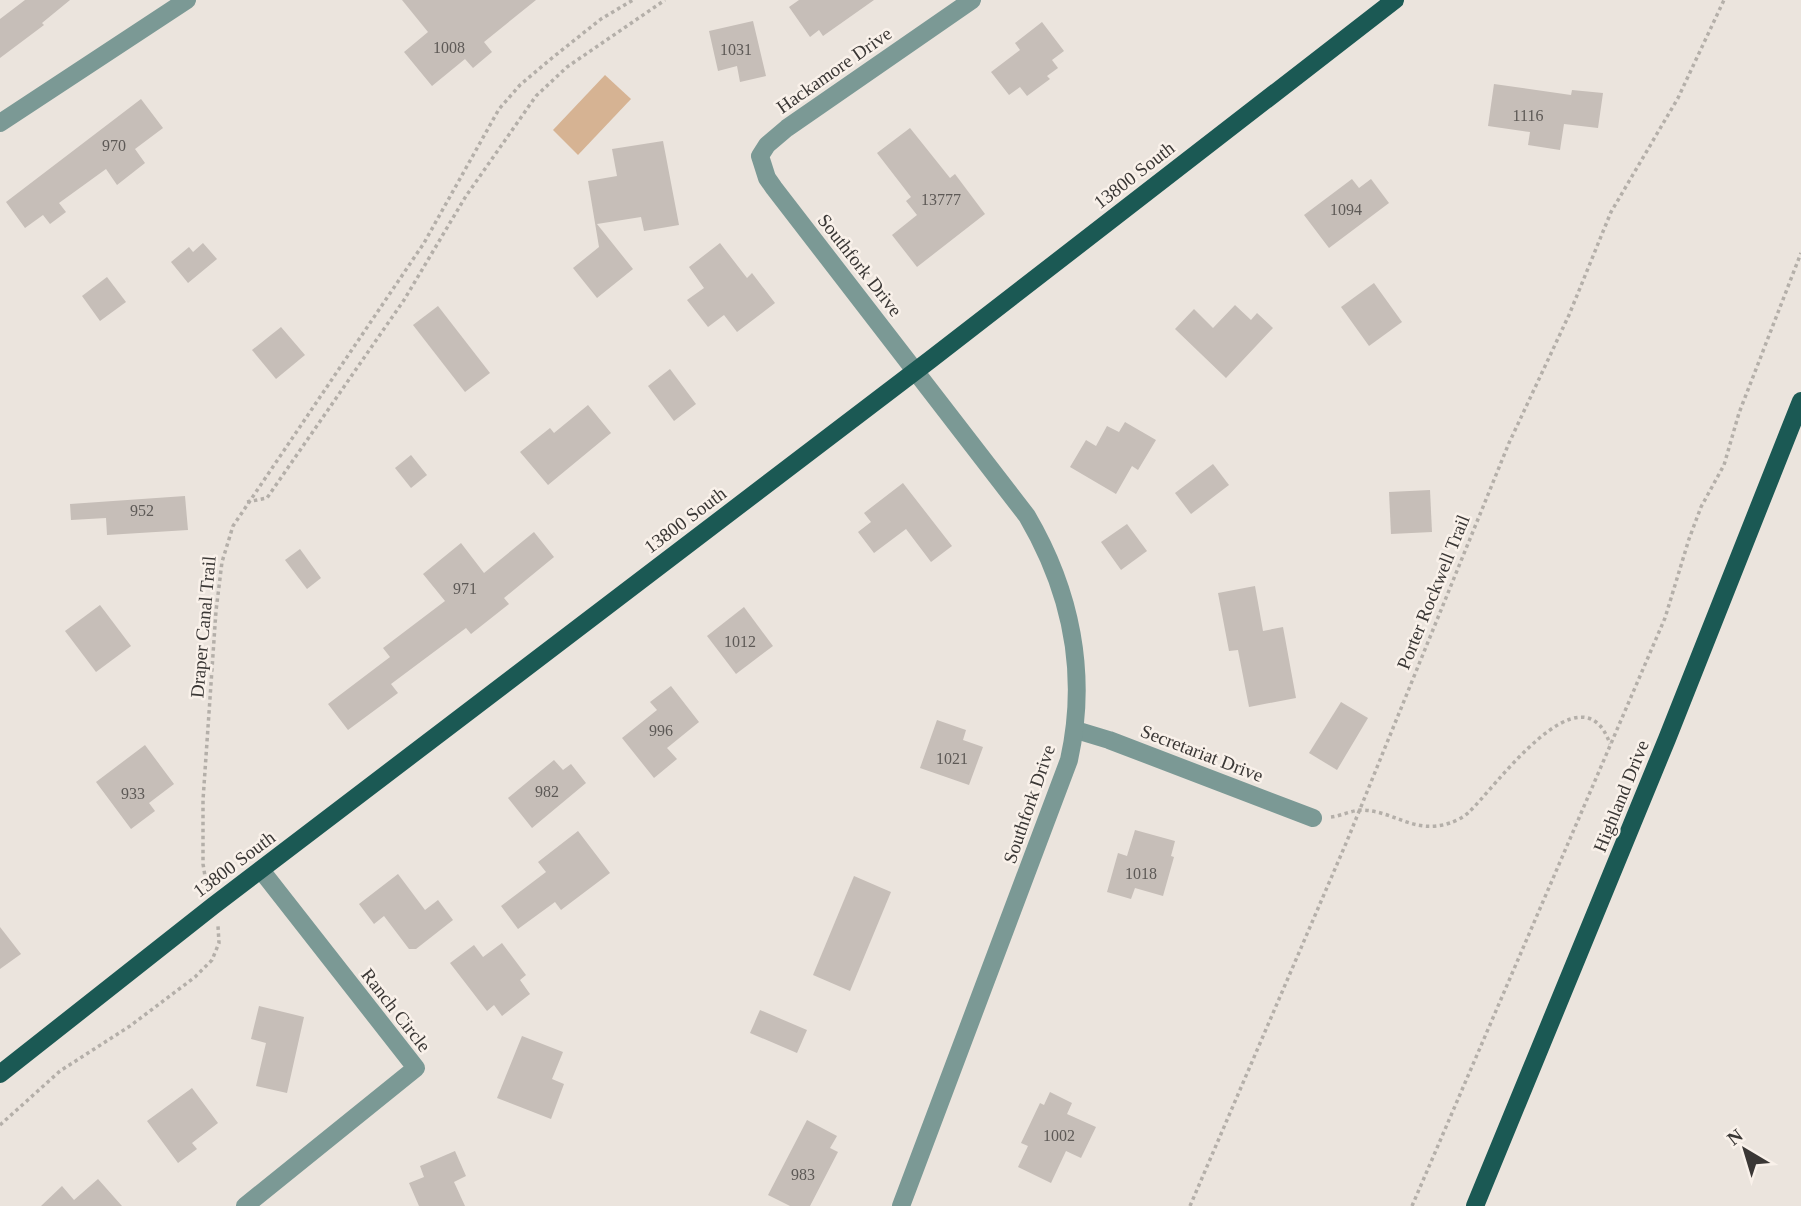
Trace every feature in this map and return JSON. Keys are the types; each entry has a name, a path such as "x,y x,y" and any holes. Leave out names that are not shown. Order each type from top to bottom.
{"main road":[{"name":"13800 South","path":"0,1074 213,906 916,371 1395,0"},
{"name":"Highland Drive","path":"1475,1206 1656,765 1801,401"}],"street":[{"path":"0,123 187,0"},
{"name":"Hackamore Drive","path":"760,156 767,145 787,128 972,0"},
{"name":"Southfork Drive","path":"760,156 767,178 774,188 1011,494 1040,539 1052,564 1069,615 1074,641 1076,730 1059,789 901,1206"},
{"name":"Secretariat Drive","path":"1076,730 1109,740 1313,818"},
{"name":"Ranch Circle","path":"245,1206 416,1068 261,870"}],"path":[{"name":"Draper Canal Trail","path":"0,1125 48,1080 171,996 212,960 219,943 203,864 203,800 217,601 226,543 247,502 424,243 499,109 520,85 552,58 601,19 633,0"},
{"path":"247,502 267,498 404,300 466,196 536,96 567,67 665,0"},
{"name":"Porter Rockwell Trail","path":"1190,1206 1360,810 1509,443 1569,315 1611,212 1678,98 1724,0"},
{"path":"1412,1206 1502,1002 1610,744 1635,692 1665,618 1689,539 1724,465 1739,413 1801,253"},
{"path":"1313,818 1342,816 1360,810 1419,827 1451,822 1466,814 1553,726 1579,718 1590,719 1605,730 1610,744"}],"shaded area":[{"path":"605,75 631,99 578,155 553,130"}],"building":[{"path":"25,0 70,0 42,23 44,25 0,58 0,19"},
{"path":"402,0 536,0 484,42 492,52 473,68 465,59 432,86 404,52 428,32"},
{"path":"799,0 874,0 823,36 819,30 810,37 789,7"},
{"path":"753,21 766,76 740,82 737,66 718,71 709,31"},
{"path":"1042,22 1064,51 1052,60 1058,68 1047,76 1050,79 1027,96 1020,87 1009,95 991,72 1020,50 1015,43"},
{"path":"1494,84 1571,95 1572,90 1603,93 1598,128 1564,124 1560,150 1528,145 1530,132 1488,126"},
{"path":"141,99 163,128 135,149 145,163 117,185 106,169 59,203 66,212 50,224 43,215 25,228 6,202"},
{"path":"910,128 950,178 955,174 985,214 917,267 892,235 917,215 906,201 911,197 877,153"},
{"path":"663,141 679,225 644,231 641,217 597,224 633,269 597,298 573,268 599,247 588,181 617,176 612,149"},
{"path":"1352,179 1359,188 1371,179 1389,203 1329,248 1304,215"},
{"path":"203,243 217,259 188,283 171,262 189,247 193,252"},
{"path":"720,243 747,278 752,273 775,303 737,332 724,315 708,327 687,300 704,288 689,267"},
{"path":"107,277 126,302 100,321 82,296"},
{"path":"1374,283 1402,322 1369,346 1341,307"},
{"path":"1235,305 1251,320 1257,313 1273,328 1226,378 1175,329 1194,309 1213,328"},
{"path":"438,306 490,373 465,392 413,325"},
{"path":"281,327 305,355 276,379 252,350"},
{"path":"670,369 696,404 674,421 648,386"},
{"path":"588,405 611,433 548,485 520,452 550,428 554,433"},
{"path":"1125,422 1156,440 1138,470 1132,466 1116,494 1070,467 1086,440 1096,446 1107,426 1119,432"},
{"path":"411,455 427,475 411,488 395,468"},
{"path":"1213,464 1229,485 1191,514 1175,493"},
{"path":"903,483 952,546 931,562 906,529 874,553 858,532 871,522 864,513"},
{"path":"1430,490 1432,532 1391,534 1389,492"},
{"path":"185,496 188,530 107,535 106,518 71,520 70,504"},
{"path":"1127,524 1147,551 1121,570 1101,542"},
{"path":"534,532 554,557 504,598 509,604 471,634 466,628 391,684 398,693 348,730 328,704 390,657 383,648 445,601 423,574 461,543 484,573"},
{"path":"300,549 321,578 307,589 285,560"},
{"path":"1255,586 1263,631 1283,627 1296,698 1249,707 1238,650 1229,651 1218,593"},
{"path":"100,605 131,646 96,672 65,631"},
{"path":"744,607 773,646 736,674 707,636"},
{"path":"671,686 699,722 667,748 677,759 654,778 622,738 657,710 650,702"},
{"path":"1341,702 1368,718 1337,770 1309,753"},
{"path":"937,720 966,730 963,740 983,747 969,785 920,768"},
{"path":"145,745 174,784 149,803 155,811 131,829 96,782"},
{"path":"554,760 563,770 571,764 586,783 532,828 508,798"},
{"path":"1135,830 1175,841 1171,856 1174,857 1163,896 1135,888 1131,899 1107,892 1118,853 1127,856"},
{"path":"578,831 610,873 561,910 555,902 518,929 501,906 546,872 538,862"},
{"path":"398,874 425,910 438,900 453,920 416,949 409,949 384,916 374,924 359,904"},
{"path":"854,876 891,892 850,991 813,975"},
{"path":"0,927 21,954 0,969"},
{"path":"502,943 526,975 520,980 530,994 502,1016 494,1005 487,1011 450,963 474,945 483,957"},
{"path":"259,1006 304,1017 287,1093 256,1086 266,1043 251,1039"},
{"path":"760,1010 807,1030 797,1053 750,1033"},
{"path":"522,1036 563,1052 552,1079 564,1084 551,1119 497,1098"},
{"path":"192,1088 218,1123 192,1143 197,1149 178,1163 147,1121"},
{"path":"1050,1092 1072,1103 1067,1114 1096,1127 1081,1158 1066,1151 1051,1183 1018,1167 1028,1146 1021,1143 1040,1103 1044,1105"},
{"path":"807,1120 837,1136 830,1148 838,1152 810,1206 790,1206 768,1195"},
{"path":"455,1151 466,1176 454,1182 465,1206 419,1206 409,1183 424,1177 420,1166"},
{"path":"98,1179 122,1206 41,1206 62,1186 74,1200"}]}
